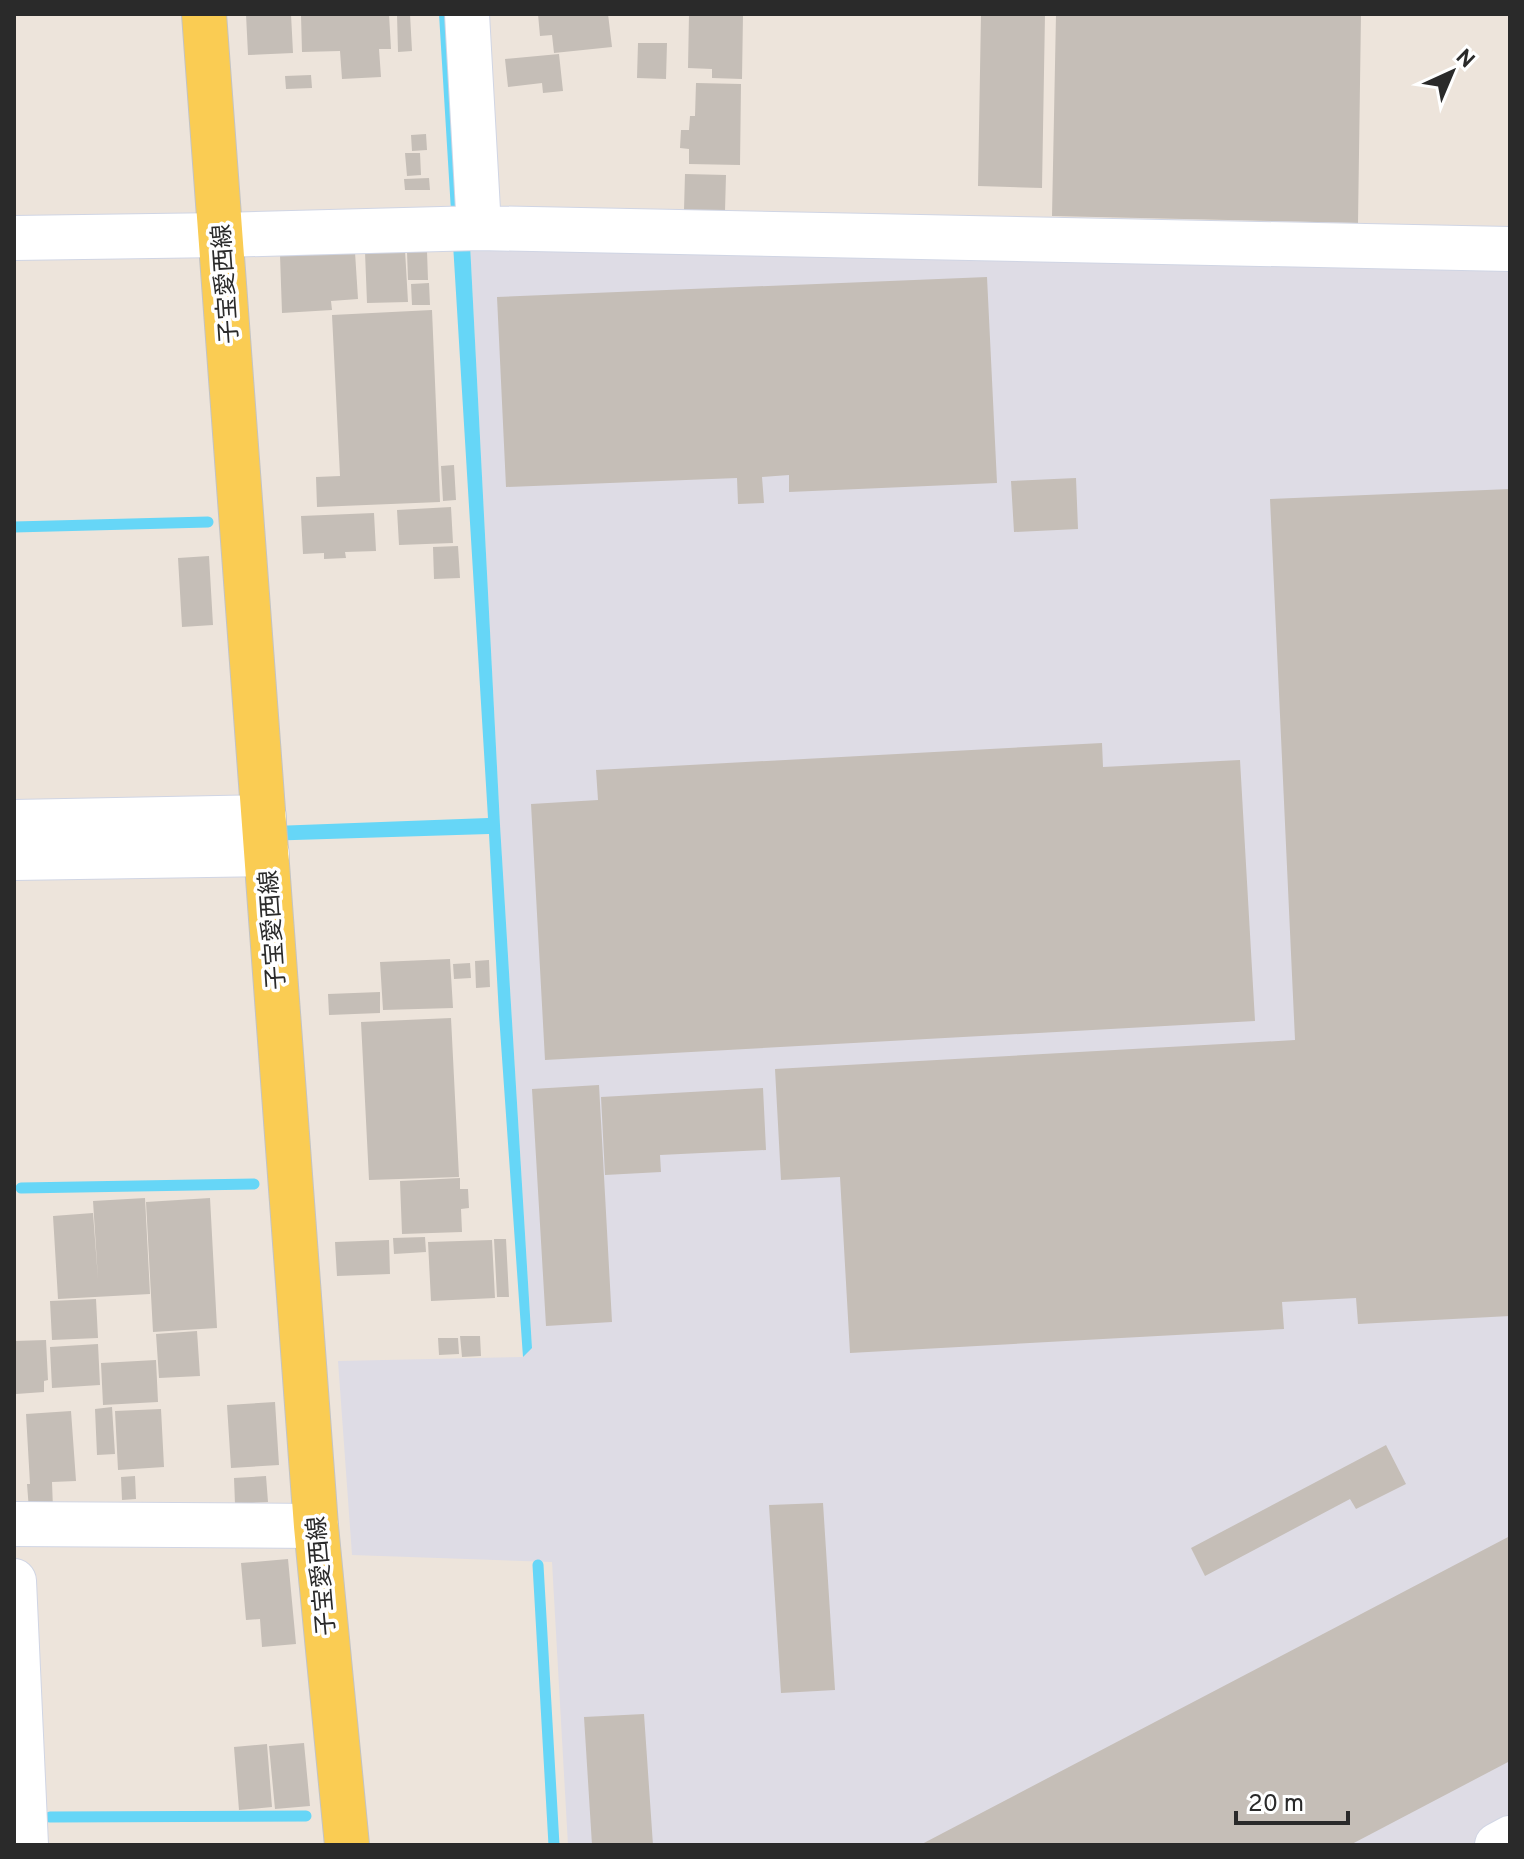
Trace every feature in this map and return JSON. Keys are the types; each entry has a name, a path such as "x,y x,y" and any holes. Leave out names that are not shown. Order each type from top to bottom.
{"main road":[{"name":"子宝愛西線","path":"204,14 316,1526 347,1845"}],"street":[{"path":"462,228 467,14"},
{"path":"14,238 462,228 1510,249"},
{"path":"14,822 265,836"},
{"path":"14,858 265,836"},
{"path":"14,1524 316,1526"},
{"path":"14,1581 26,1845"},
{"path":"1497,1845 1510,1838"}],"shaded area":[{"path":"470,244 1510,266 1510,1845 568,1845 552,1562 352,1555 338,1361 523,1357 532,1347 500,825"}],"water":[{"path":"439,14 454,14 470,244 500,825 532,1348 523,1357 489,834 230,842 223,828 488,818"}],"building":[{"path":"246,14 291,14 293,53 248,55"},
{"path":"389,14 391,49 379,49 381,77 342,79 340,51 302,52 301,15"},
{"path":"397,14 410,14 412,51 398,52"},
{"path":"538,14 608,14 612,47 554,53 552,35 540,36"},
{"path":"689,14 743,14 742,79 712,78 712,69 688,68"},
{"path":"981,14 1045,14 1042,188 978,186"},
{"path":"1056,14 1361,14 1358,223 1052,216"},
{"path":"638,43 667,43 666,79 637,78"},
{"path":"559,54 563,91 543,93 542,83 508,87 505,59"},
{"path":"311,75 312,88 286,89 285,76"},
{"path":"696,83 741,84 740,165 689,164 689,149 680,148 681,130 689,130 690,116 695,116"},
{"path":"426,134 427,150 412,151 411,135"},
{"path":"405,153 420,153 421,175 407,176"},
{"path":"685,174 726,175 725,211 684,210"},
{"path":"429,178 430,190 405,190 404,179"},
{"path":"405,250 408,302 367,303 365,252"},
{"path":"407,251 427,251 428,280 408,280"},
{"path":"355,252 358,299 331,301 332,310 282,313 280,255"},
{"path":"987,277 997,483 789,492 789,475 762,477 764,503 738,504 737,478 506,487 497,297"},
{"path":"429,283 430,305 412,305 411,284"},
{"path":"432,310 440,502 317,507 316,477 340,476 332,315"},
{"path":"454,465 456,500 443,501 441,466"},
{"path":"1076,478 1078,529 1014,532 1011,481"},
{"path":"1510,489 1510,1316 1358,1324 1356,1298 1282,1302 1284,1329 850,1353 840,1177 781,1180 775,1069 1295,1040 1270,499"},
{"path":"451,507 453,543 399,545 397,510"},
{"path":"374,513 376,551 345,552 346,558 324,559 324,553 303,554 301,516"},
{"path":"458,546 460,578 434,579 433,547"},
{"path":"209,556 213,625 182,627 178,558"},
{"path":"1102,743 1103,767 1240,760 1255,1021 545,1060 531,804 598,800 596,770"},
{"path":"450,959 453,1008 383,1010 380,962"},
{"path":"489,960 490,987 476,988 475,961"},
{"path":"470,963 471,978 454,979 453,964"},
{"path":"380,992 380,1013 329,1015 328,994"},
{"path":"451,1018 459,1177 369,1180 361,1022"},
{"path":"599,1085 612,1322 546,1326 532,1089"},
{"path":"763,1088 766,1150 660,1155 661,1172 605,1175 601,1097"},
{"path":"460,1178 460,1189 468,1189 469,1208 461,1209 462,1232 402,1234 400,1181"},
{"path":"145,1198 150,1294 58,1299 53,1216 93,1213 98,1279 93,1201"},
{"path":"210,1198 217,1328 153,1332 146,1202"},
{"path":"425,1237 426,1252 394,1254 393,1238"},
{"path":"494,1239 506,1239 509,1297 497,1297"},
{"path":"389,1240 390,1274 337,1276 335,1242"},
{"path":"492,1240 495,1298 431,1301 428,1242"},
{"path":"96,1299 98,1338 52,1340 50,1301"},
{"path":"197,1331 200,1376 159,1378 156,1334"},
{"path":"460,1336 480,1336 481,1356 462,1357"},
{"path":"438,1338 458,1338 459,1354 439,1355"},
{"path":"46,1340 48,1380 44,1381 44,1392 16,1394 14,1341"},
{"path":"98,1344 100,1385 52,1388 50,1347"},
{"path":"156,1360 158,1402 103,1405 101,1363"},
{"path":"275,1402 279,1465 231,1468 227,1405"},
{"path":"112,1407 115,1454 97,1455 95,1409"},
{"path":"161,1409 164,1467 118,1470 115,1411"},
{"path":"71,1411 76,1481 52,1482 53,1509 29,1510 26,1414"},
{"path":"1386,1445 1406,1484 1356,1509 1350,1499 1205,1576 1191,1548"},
{"path":"135,1476 136,1499 122,1500 121,1477"},
{"path":"266,1476 268,1502 235,1504 234,1478"},
{"path":"823,1503 835,1690 781,1693 769,1505"},
{"path":"1510,1536 1510,1761 1350,1845 920,1845"},
{"path":"288,1559 296,1644 262,1647 260,1619 246,1620 241,1563"},
{"path":"644,1714 653,1845 592,1845 584,1717"},
{"path":"304,1743 310,1806 275,1809 269,1746"},
{"path":"267,1744 272,1807 239,1810 234,1747"}],"waterway":[{"path":"14,527 208,522"},
{"path":"21,1188 254,1184"},
{"path":"538,1565 554,1845"},
{"path":"50,1817 306,1816"}]}
